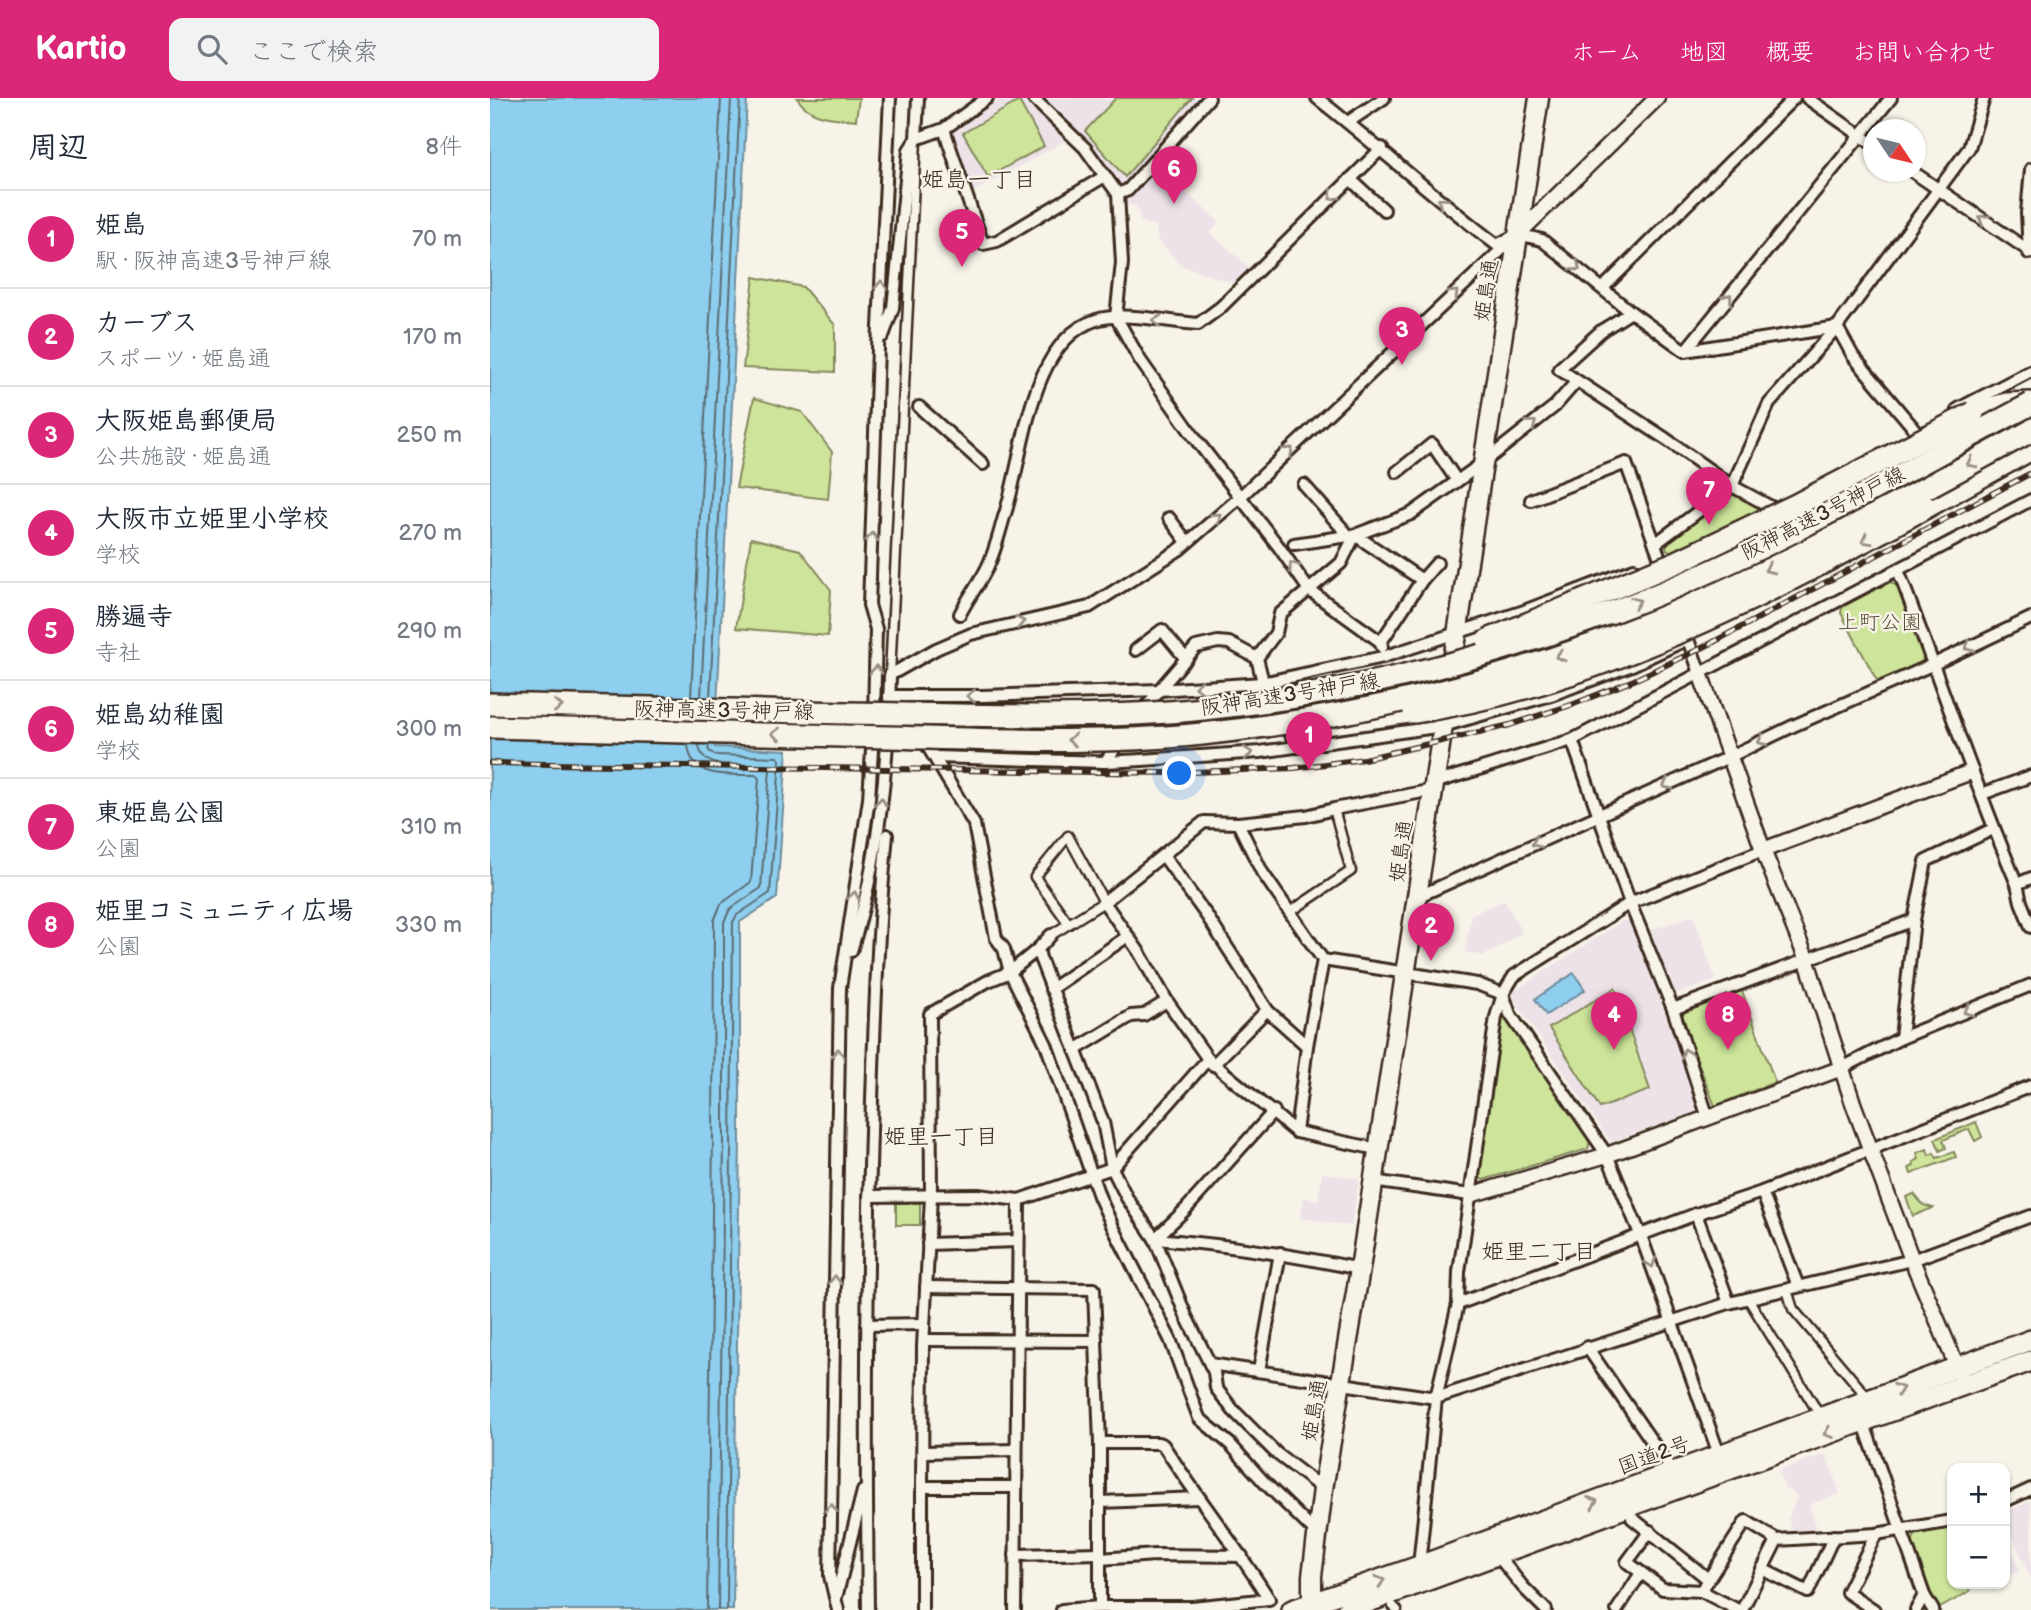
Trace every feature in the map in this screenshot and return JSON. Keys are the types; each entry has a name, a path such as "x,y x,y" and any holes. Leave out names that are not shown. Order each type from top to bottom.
{"highway":[{"path":"1336,690 1502,635 1677,562 1794,506 1973,413 2007,404 2031,403"},
{"name":"阪神高速3号神戸線","path":"490,704 1056,716 1201,709 1336,690 1411,674 1488,653 1647,598 1776,538 2031,403"},
{"name":"阪神高速3号神戸線","path":"490,727 1129,739 1270,725 1416,700 1489,680 1577,651 1657,620 1787,560 2031,431"},
{"path":"1129,739 1213,738 1367,719 1482,701 1622,654 1737,606 1806,573 2031,449"},
{"name":"国道2号","path":"1292,1610 1312,1607 1673,1472 1722,1463 1863,1421 2031,1340"},
{"name":"国道2号","path":"1347,1610 1499,1556 1722,1463 1961,1376 2031,1362"}],"main road":[{"name":"姫島通","path":"1312,1607 1312,1576 1323,1489 1342,1385 1539,98"}],"street":[{"path":"838,1610 830,1576 839,988 869,799 876,694 876,629 869,605 890,98"},
{"path":"839,988 860,923 873,867 882,796 918,98"},
{"path":"878,348 893,308 909,150 916,139 944,129 987,98"},
{"path":"1033,98 1085,148 1118,194 1122,262 1116,317 1140,360 1309,590 1381,642"},
{"path":"1118,194 1128,190 1209,98"},
{"path":"1317,98 1382,148 1440,201 1497,244 1518,234 1542,240 1631,312 1685,351 1836,327"},
{"path":"1348,122 1384,98"},
{"path":"1603,288 1794,98"},
{"path":"1807,98 1863,138"},
{"path":"1685,351 1891,98"},
{"path":"1655,544 1732,486 1769,404 1836,327 1969,148 1984,98"},
{"path":"890,676 936,649 971,634 1089,607 1188,542 1239,498 1518,234 1654,99"},
{"path":"944,129 983,244 996,241 1105,176"},
{"path":"960,614 988,566 1007,509 1022,439 1044,374 1056,351 1073,334 1094,321 1116,317 1198,324 1221,307 1382,148"},
{"path":"2030,253 2027,214 2031,169"},
{"path":"1350,179 1384,210"},
{"path":"1926,181 2030,253"},
{"path":"1631,312 1601,331 1559,369 1732,486 1773,508"},
{"path":"1836,327 1853,356 1916,431"},
{"path":"889,696 1159,690 1262,683 1383,657 1524,611 1661,558 1672,559 1767,513 1780,502 2031,371"},
{"path":"1294,544 1352,535 1411,514 1484,462 1555,406 1576,382"},
{"path":"919,407 983,464"},
{"path":"1397,472 1432,444 1457,481"},
{"path":"1531,500 1626,463 1763,850 1806,958 1871,1149 1912,1260 1961,1376"},
{"path":"1304,485 1352,535 1422,580"},
{"path":"922,1610 924,1324 931,1197 930,1014 988,981 1010,972 1051,935 1104,902 1204,822 1307,816 1434,787 1572,740 2031,500"},
{"path":"1169,518 1188,542"},
{"path":"1298,747 1262,683 1257,658 1276,633 1280,614 1342,563 1352,535"},
{"path":"1383,657 1381,642 1422,580 1437,563"},
{"path":"1898,570 1971,772 2017,884 2031,927"},
{"path":"1417,897 2031,618"},
{"path":"1136,650 1162,630 1186,659"},
{"path":"936,757 1105,762 1261,752 1443,726 1551,695 1632,665 1688,639"},
{"path":"1105,762 1159,690 1196,647 1218,642 1229,643 1257,658"},
{"path":"889,696 912,718 974,824 996,938 1004,949 1010,972 1046,1044 1112,1226 1170,1339 1199,1418 1230,1444 1317,1534"},
{"path":"1572,740 1630,903 1673,1009 1708,1118"},
{"path":"1419,1566 1436,1398 1458,1304 1459,1272 1496,1017 1503,994 1514,976 1630,903 1971,772"},
{"path":"1982,794 2031,775"},
{"path":"1290,912 1351,871 1334,809"},
{"path":"1238,822 1262,872 1322,960 1296,1132"},
{"path":"1901,1038 1914,920 1926,861 1993,829"},
{"path":"868,1610 869,1196 879,910 887,835"},
{"path":"1069,924 1035,877 1068,836 1104,902 1167,1001 1211,1062 1274,1111 1296,1132 1377,1149"},
{"path":"1163,855 1207,916 1267,1010 1307,1046"},
{"path":"2017,884 2031,878"},
{"path":"1673,1009 1914,920"},
{"path":"1051,989 1128,936"},
{"path":"1038,949 1103,1122 1112,1168 1127,1198 1155,1239 1186,1316 1214,1372 1216,1388 1233,1410 1276,1453 1323,1489"},
{"path":"1322,960 1477,985 1503,994"},
{"path":"1372,1181 1470,1195 1607,1155 1842,1068 1901,1038 2031,985"},
{"path":"1503,994 1510,1014 1607,1155 1641,1236 1722,1463"},
{"path":"1075,1050 1130,1016 1144,1015 1167,1001"},
{"path":"869,1196 978,1195 1018,1200 1112,1168 1211,1062 1267,1010"},
{"path":"1458,1304 1696,1214 1762,1192 2031,1086"},
{"path":"1155,1239 1274,1111"},
{"path":"1762,1192 1793,1288 1793,1309 1863,1392"},
{"path":"1015,1610 1018,1200"},
{"path":"1696,1214 1729,1303"},
{"path":"1210,1364 1436,1398 1729,1303 1912,1260 2031,1216"},
{"path":"1155,1239 1219,1244 1360,1269"},
{"path":"928,1244 1018,1241"},
{"path":"1259,1371 1280,1253"},
{"path":"926,1287 1094,1289 1100,1443 1100,1606"},
{"path":"1749,1300 1816,1409"},
{"path":"867,1325 924,1324"},
{"path":"924,1340 1096,1341"},
{"path":"1587,1348 1673,1472"},
{"path":"1863,1421 1924,1595 1933,1610"},
{"path":"1062,1610 1100,1606 1192,1607 1269,1599 1242,1556 1198,1498 1163,1445 1100,1443"},
{"path":"923,1452 1016,1450"},
{"path":"836,1597 867,1479"},
{"path":"922,1487 1016,1487"},
{"path":"2010,1499 2031,1489"},
{"path":"1101,1502 1198,1498"},
{"path":"1632,1518 1708,1578"},
{"path":"1701,1591 1746,1521 1777,1540 1876,1534 1947,1522"},
{"path":"1650,1531 1627,1562 1663,1589 1701,1591 1740,1610 1777,1540"},
{"path":"1874,1610 1846,1592 1876,1534"},
{"path":"1762,1569 1808,1592 1834,1536"},
{"path":"1015,1555 1242,1556"},
{"path":"1499,1556 1523,1587 1546,1610"},
{"path":"1617,1610 1641,1573"},
{"path":"1916,1610 1924,1595"}],"shaded area":[{"path":"1001,98 1021,98 1066,140 973,192 951,135 953,128"},
{"path":"1039,98 1204,98 1127,185 1121,185 1089,144"},
{"path":"1157,167 1219,222 1210,233 1250,268 1235,284 1181,265 1158,241 1156,226 1140,221 1138,206 1125,203"},
{"path":"1505,900 1522,933 1484,956 1465,952 1471,915"},
{"path":"1693,915 1716,980 1674,995 1651,930"},
{"path":"1624,920 1631,923 1699,1102 1696,1112 1611,1142 1513,998 1514,991"},
{"path":"1322,1173 1359,1179 1351,1226 1300,1218 1304,1198 1318,1200"},
{"path":"1825,1454 1840,1493 1809,1505 1817,1530 1793,1532 1788,1519 1797,1497 1793,1491 1786,1490 1778,1471"},
{"path":"2031,1501 2031,1580 2010,1529 2010,1510"},
{"path":"2010,1546 2020,1571 2010,1575"}],"green space":[{"path":"797,98 859,98 856,120 816,114 802,105"},
{"path":"1116,98 1192,98 1125,177 1085,131"},
{"path":"1019,101 1044,146 988,177 963,133"},
{"path":"754,277 803,287 835,325 835,372 743,368"},
{"path":"754,398 802,412 832,452 828,499 736,488"},
{"path":"1733,491 1761,507 1763,511 1672,552 1666,549 1668,540"},
{"path":"751,538 800,550 831,590 828,636 736,628"},
{"name":"上町公園","path":"1890,582 1897,586 1925,653 1921,663 1881,681 1876,679 1841,613 1842,607"},
{"path":"1615,988 1650,1090 1600,1108 1549,1028"},
{"path":"1741,988 1775,1082 1715,1106 1681,1018 1686,1008"},
{"path":"1507,1015 1590,1140 1588,1149 1483,1180 1477,1175 1501,1017"},
{"path":"1976,1122 1982,1137 1975,1141 1969,1129 1943,1140 1946,1148 1940,1151 1935,1139"},
{"path":"1927,1149 1929,1155 1934,1153 1937,1158 1954,1152 1956,1157 1911,1174 1909,1168 1919,1159 1917,1153"},
{"path":"1914,1194 1923,1205 1933,1208 1913,1216 1906,1197"},
{"path":"896,1203 920,1203 920,1225 896,1225"},
{"path":"1947,1528 1947,1589 1970,1591 1940,1608 1932,1596 1912,1541 1916,1534"}],"water":[{"path":"490,98 747,98 715,747 787,750 777,898 740,922 740,1139 733,1610 490,1610"},
{"path":"1574,973 1585,990 1546,1015 1535,999"}],"railway":[{"path":"490,763 1169,773 1294,768 1364,759 1510,725 1634,680 1704,647 2031,473"}],"place":[{"name":"姫島幼稚園","path":"1174,204"},
{"name":"勝遍寺","path":"962,267"},
{"name":"大阪姫島郵便局","path":"1402,365"},
{"name":"東姫島公園","path":"1709,525"},
{"name":"姫島","path":"1309,770"},
{"name":"カーブス","path":"1431,961"},
{"name":"大阪市立姫里小学校","path":"1614,1050"},
{"name":"姫里コミュニティ広場","path":"1728,1050"}],"district":[{"name":"姫島一丁目","path":"979,179"},
{"name":"姫里一丁目","path":"941,1136"},
{"name":"姫里二丁目","path":"1539,1251"}]}
